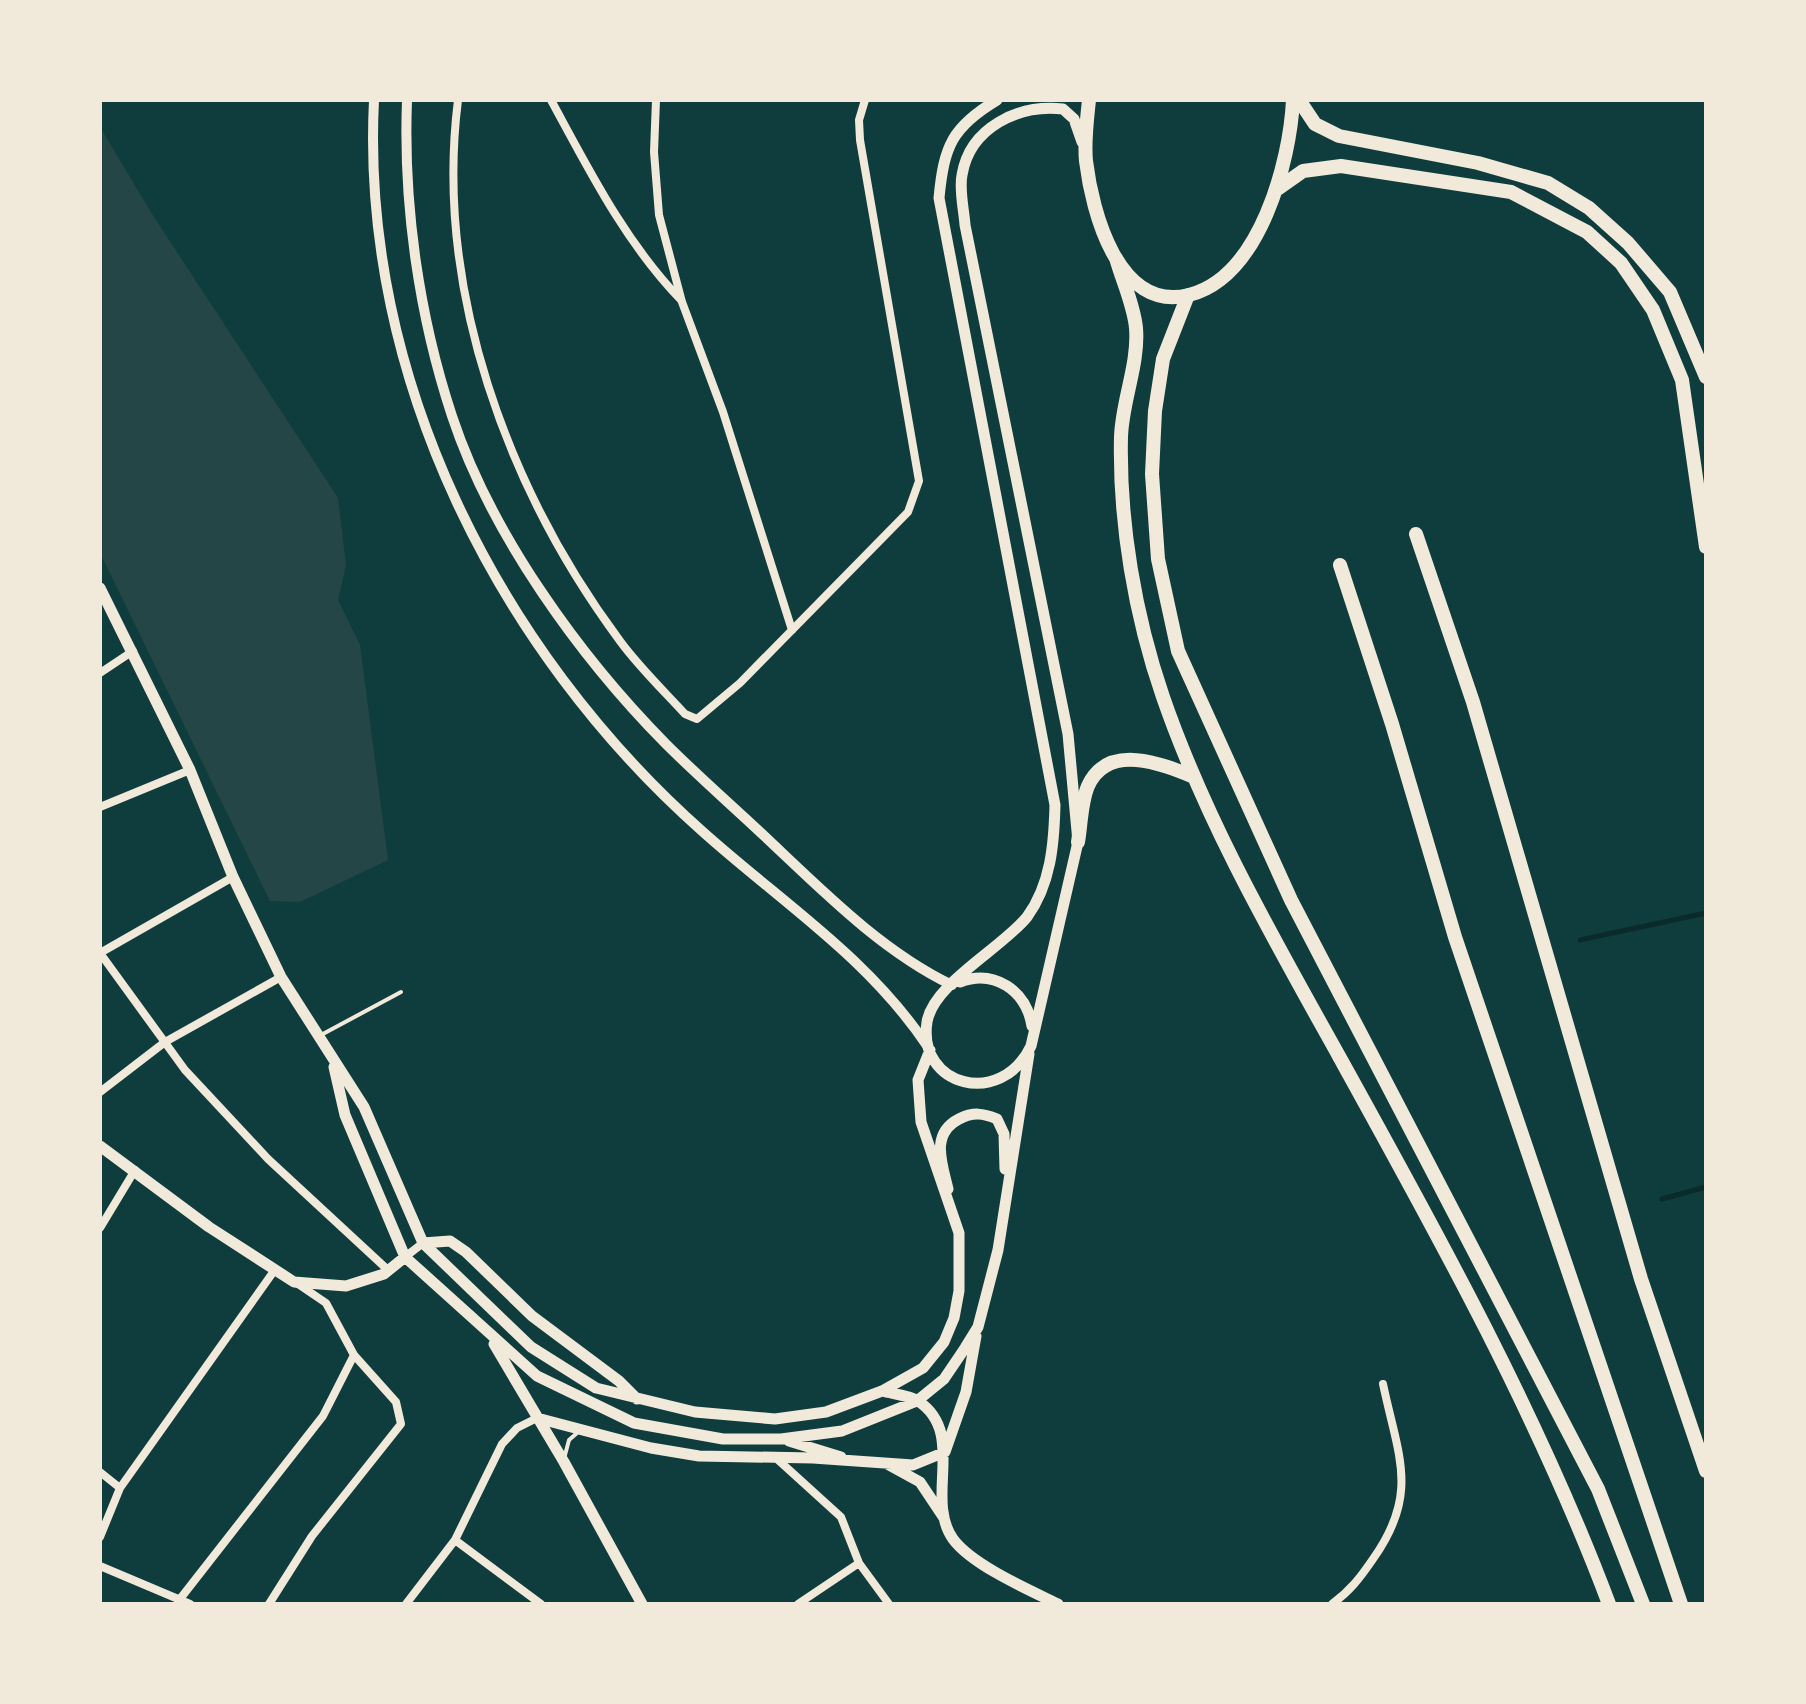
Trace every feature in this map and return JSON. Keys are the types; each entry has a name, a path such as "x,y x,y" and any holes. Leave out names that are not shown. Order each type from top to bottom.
{"highway":[{"path":"1089,100 1086,159 1103,234 1116,258 1136,327 1121,435 1130,550 1139,605 1162,694 1194,777 1245,886 1378,1126 1520,1400 1584,1537 1609,1604"},
{"path":"1116,258 1140,285 1156,292 1188,295 1216,282 1235,264 1251,241 1276,190 1285,163 1296,100"},
{"path":"1296,100 1315,124 1339,136 1478,163 1548,183 1589,208 1628,243 1670,292 1706,377"},
{"path":"1276,190 1303,171 1341,166 1511,192 1587,232 1621,263 1653,310 1682,380 1706,547"},
{"path":"1188,295 1163,359 1155,411 1152,474 1158,559 1178,651 1291,900 1598,1489 1643,1604"},
{"path":"1416,534 1473,702 1641,1279 1706,1471"},
{"path":"1340,565 1392,724 1460,952 1681,1604"},
{"path":"1078,842 1087,787 1108,765 1133,759 1161,763 1194,777"}],"main road":[{"path":"952,985 975,978 993,979 1009,986 1030,1012 1031,1046 1023,1062 1011,1074 977,1084 959,1080 944,1071 930,1050 927,1037 930,1013 942,993 1000,945 1028,915 1044,883 1054,851 1055,805 939,198 943,163 955,132 997,100"},
{"path":"537,1418 699,1456 913,1465 945,1452 966,1392 978,1327 998,1250 1031,1046 1078,842 1068,734 965,225 962,175 976,141 1002,119 1046,107 1063,109 1074,119 1086,159"},
{"path":"100,588 190,770 233,877 281,977 321,1035 334,1063 364,1107 423,1243 531,1347 596,1388 637,1400 695,1412 775,1419 826,1412 882,1391 923,1368 944,1342 954,1318 959,1291 959,1233 940,1152 941,1135 952,1123 982,1113 997,1119 1004,1134 1006,1194"},
{"path":"930,1050 918,1080 921,1122 959,1233"},
{"path":"334,1063 345,1115 405,1257 537,1376 634,1423 723,1439 781,1439 842,1431 917,1401 944,1379 978,1327"},
{"path":"100,1146 209,1227 294,1282 346,1286 389,1271 405,1257"},
{"path":"423,1243 450,1241 466,1252 532,1316 619,1381 637,1400"},
{"path":"490,1336 642,1604"},
{"path":"882,1391 917,1401 938,1422 945,1452 945,1519"},
{"path":"781,1439 831,1451 846,1460"},
{"path":"885,1463 920,1482 945,1519 952,1538 966,1552 1058,1604"}],"street":[{"path":"374,100 371,154 381,245 421,417 454,499 520,619 620,753 702,832 793,904 882,986 930,1050"},
{"path":"407,100 405,158 413,232 428,318 453,417 484,489 533,578 591,658 665,743 780,851 912,966 952,985"},
{"path":"458,100 451,152 459,244 473,334 506,436 546,524 620,642 685,714 697,719 740,683 908,512 919,481 860,140 859,120 865,100"},
{"path":"551,100 628,235 682,302"},
{"path":"656,100 654,152 659,215 682,302 723,412 792,630"},
{"path":"100,673 133,651"},
{"path":"100,807 190,770"},
{"path":"233,877 100,953 185,1070 268,1159 389,1271"},
{"path":"100,1092 165,1042 281,977"},
{"path":"100,1228 135,1170"},
{"path":"405,1257 423,1243"},
{"path":"100,1537 120,1488 274,1271"},
{"path":"269,1604 312,1536 401,1424 396,1402 354,1355 326,1303 294,1282"},
{"path":"180,1599 323,1416 354,1355"},
{"path":"1332,1604 1351,1590 1389,1536 1403,1499 1401,1469 1383,1384"},
{"path":"406,1604 455,1540 502,1444 517,1428 537,1418"},
{"path":"775,1457 841,1517 859,1563 889,1604"},
{"path":"100,1472 120,1488"},
{"path":"455,1540 541,1604"},
{"path":"798,1604 859,1563"},
{"path":"100,1566 190,1604"}],"lane":[{"path":"321,1035 401,992"},
{"path":"564,1462 569,1440 582,1430"}],"shaded area":[{"path":"100,127 152,214 338,498 346,565 338,600 360,645 388,860 300,902 270,901 100,553"}],"waterway":[{"path":"1580,940 1706,913"},
{"path":"1662,1199 1706,1187"}]}
